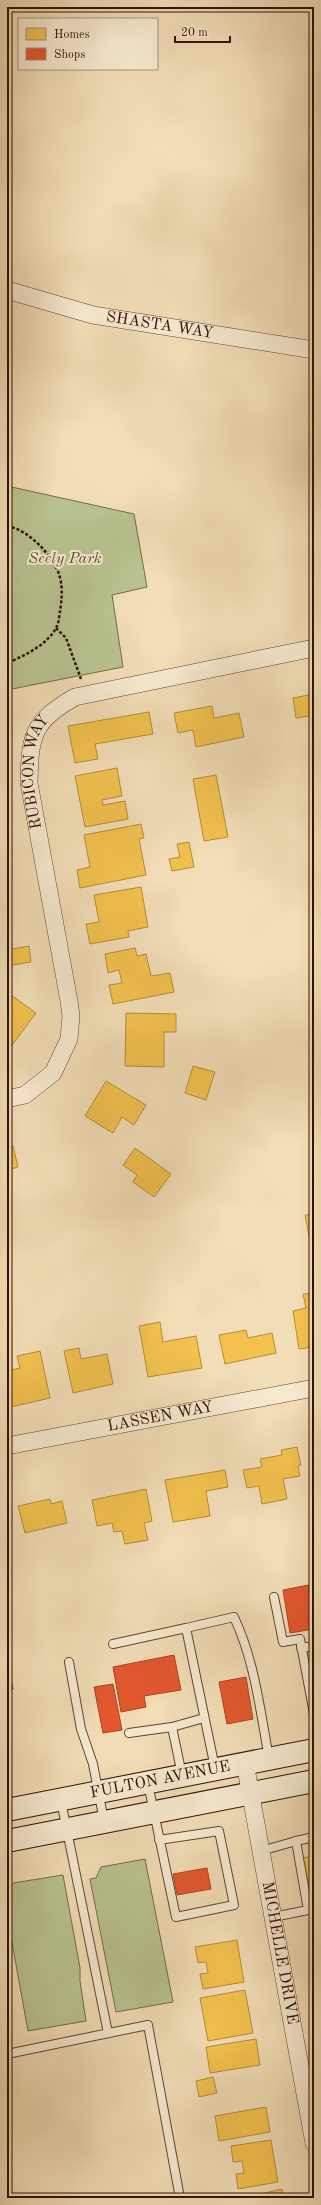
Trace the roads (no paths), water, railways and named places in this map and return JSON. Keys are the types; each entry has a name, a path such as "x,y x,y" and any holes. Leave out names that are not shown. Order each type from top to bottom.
{"main road":[{"name":"FULTON AVENUE","path":"7,1810 314,1750"},
{"name":"FULTON AVENUE","path":"7,1841 314,1781"}],"street":[{"name":"SHASTA WAY","path":"7,290 93,315 314,350"},
{"name":"RUBICON WAY","path":"7,1099 25,1095 53,1073 69,1039 71,1016 29,783 30,755 36,728 53,710 75,697 314,648"},
{"name":"LASSEN WAY","path":"7,1446 314,1388"},
{"name":"MICHELLE DRIVE","path":"245,1763 314,2143"}],"lane":[{"path":"274,1597 283,1642 300,1639 314,1714"},
{"path":"113,1644 234,1617 246,1643 251,1662 270,1758"},
{"path":"186,1628 216,1770"},
{"path":"301,1648 314,1646"},
{"path":"69,1662 81,1728 93,1764 104,1822"},
{"path":"129,1734 172,1727 204,1718"},
{"path":"172,1727 182,1776"},
{"path":"148,1782 153,1813 176,1917 234,1905 220,1831 159,1840"},
{"path":"60,1799 108,2033"},
{"path":"261,1851 314,1837"},
{"path":"273,1917 308,1910 296,1841"},
{"path":"7,2054 148,2025 180,2198"}],"park label":[{"name":"Seely Park","path":"65,559"}]}
